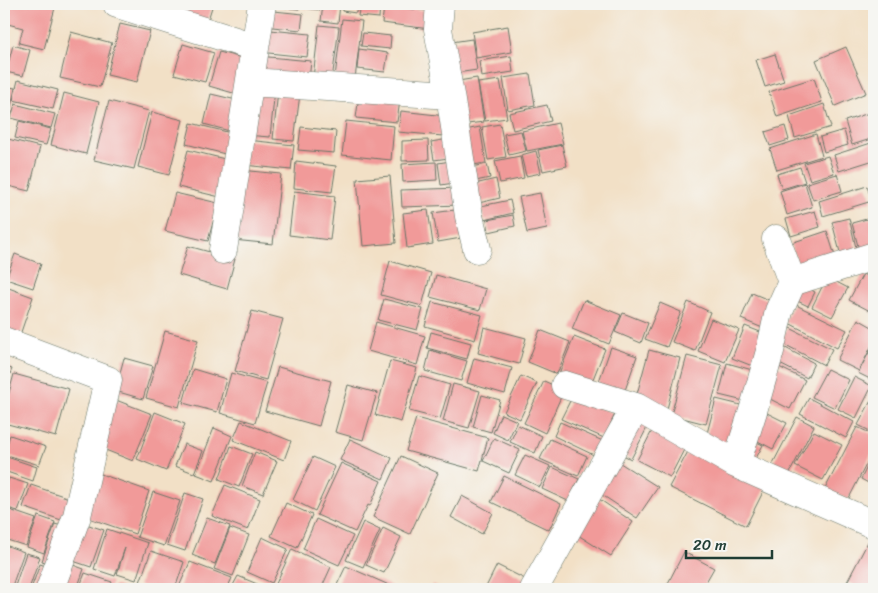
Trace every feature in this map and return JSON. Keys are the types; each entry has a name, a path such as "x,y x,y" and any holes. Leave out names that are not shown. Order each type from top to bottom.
{"street":[{"path":"117,4 255,47"},
{"path":"223,250 262,4"},
{"path":"440,4 438,29 476,249"},
{"path":"250,82 450,96"},
{"path":"736,464 770,351 779,311 792,282 776,239"},
{"path":"792,282 871,261"},
{"path":"4,341 108,380 77,516 50,589"},
{"path":"566,386 636,407 736,464 870,523"},
{"path":"534,589 636,407"}],"building":[{"path":"4,4 56,4 44,49 19,43 23,28 4,23"},
{"path":"174,4 213,4 206,26 170,16"},
{"path":"268,4 300,4 299,9 267,6"},
{"path":"303,4 321,4 320,10 303,8"},
{"path":"323,4 340,4 338,23 321,21"},
{"path":"342,4 357,4 356,13 342,11"},
{"path":"360,4 380,4 379,18 358,16"},
{"path":"384,6 432,11 430,29 382,23"},
{"path":"264,10 303,14 301,30 263,26"},
{"path":"342,19 362,21 355,79 335,77"},
{"path":"120,24 150,31 137,82 107,75"},
{"path":"319,25 339,27 332,80 313,78"},
{"path":"508,26 512,52 476,58 472,32"},
{"path":"261,29 310,34 307,57 259,52"},
{"path":"71,32 112,43 100,87 60,78"},
{"path":"363,33 391,36 390,49 361,46"},
{"path":"472,39 477,70 450,74 445,43"},
{"path":"183,44 214,53 205,82 174,74"},
{"path":"13,45 30,50 23,76 6,72"},
{"path":"846,47 866,93 835,106 816,60"},
{"path":"359,49 388,53 385,72 357,69"},
{"path":"219,52 250,60 240,95 209,86"},
{"path":"775,54 784,81 765,87 756,60"},
{"path":"258,56 311,61 309,80 255,75"},
{"path":"511,56 513,72 481,77 479,61"},
{"path":"530,74 535,105 508,110 503,78"},
{"path":"477,78 484,122 459,125 452,82"},
{"path":"814,78 822,102 777,117 769,92"},
{"path":"18,80 58,90 53,109 13,100"},
{"path":"500,80 507,118 485,121 478,83"},
{"path":"4,86 15,88 11,107 4,105"},
{"path":"250,86 275,89 270,137 245,135"},
{"path":"278,91 300,94 294,141 273,139"},
{"path":"64,93 99,102 86,154 51,145"},
{"path":"211,94 245,102 237,133 204,124"},
{"path":"359,96 400,100 397,122 356,118"},
{"path":"109,101 149,111 134,169 94,160"},
{"path":"15,104 55,114 51,128 11,118"},
{"path":"824,104 831,127 795,138 789,116"},
{"path":"547,105 551,121 513,130 509,113"},
{"path":"401,111 446,116 443,136 398,132"},
{"path":"152,112 183,120 169,175 138,167"},
{"path":"869,113 874,130 874,138 852,145 845,121"},
{"path":"19,121 51,129 46,145 15,138"},
{"path":"346,121 394,126 391,160 342,155"},
{"path":"191,123 235,134 229,155 186,144"},
{"path":"558,123 563,144 527,151 522,131"},
{"path":"500,124 506,157 488,160 482,127"},
{"path":"785,126 789,140 770,146 765,132"},
{"path":"301,127 336,131 334,153 298,150"},
{"path":"480,127 486,163 466,166 460,131"},
{"path":"844,130 848,145 824,152 820,137"},
{"path":"521,131 526,151 509,155 504,134"},
{"path":"816,134 822,156 777,170 770,149"},
{"path":"4,138 40,147 29,191 4,185"},
{"path":"454,138 456,157 434,160 431,142"},
{"path":"247,140 294,145 291,170 244,165"},
{"path":"428,140 429,160 402,161 402,141"},
{"path":"874,142 874,160 839,171 834,155"},
{"path":"562,145 567,166 543,171 538,150"},
{"path":"188,150 229,160 220,197 178,187"},
{"path":"536,151 541,173 526,176 521,155"},
{"path":"520,156 524,178 500,183 495,161"},
{"path":"828,156 834,173 810,180 804,163"},
{"path":"457,160 460,182 441,185 438,163"},
{"path":"296,161 336,166 332,192 294,188"},
{"path":"436,162 437,180 403,182 402,164"},
{"path":"487,164 490,178 466,183 463,169"},
{"path":"800,167 805,182 782,189 777,174"},
{"path":"241,170 281,174 273,244 233,240"},
{"path":"837,174 842,191 813,200 807,183"},
{"path":"390,176 396,243 363,246 357,179"},
{"path":"496,179 500,198 470,205 466,186"},
{"path":"805,183 812,207 787,215 780,191"},
{"path":"867,186 872,201 823,216 819,201"},
{"path":"460,188 460,205 402,207 401,190"},
{"path":"294,191 335,196 330,240 289,235"},
{"path":"175,193 218,203 208,241 165,231"},
{"path":"540,193 547,229 527,233 519,197"},
{"path":"510,200 513,213 484,220 481,206"},
{"path":"462,209 467,237 438,242 433,213"},
{"path":"428,210 433,244 407,248 403,213"},
{"path":"815,211 820,227 791,236 786,219"},
{"path":"513,215 515,226 489,232 487,220"},
{"path":"874,217 874,246 859,250 852,223"},
{"path":"849,218 857,252 841,256 832,222"},
{"path":"827,231 836,259 799,271 791,243"},
{"path":"188,246 235,259 227,289 179,275"},
{"path":"15,254 41,264 33,288 6,279"},
{"path":"390,261 431,273 422,306 381,295"},
{"path":"863,274 874,280 874,313 849,300"},
{"path":"436,275 486,289 480,310 430,297"},
{"path":"827,277 848,288 832,317 812,307"},
{"path":"797,282 815,292 808,306 789,297"},
{"path":"6,287 33,297 20,335 4,330 4,293"},
{"path":"752,293 776,303 765,329 741,319"},
{"path":"384,299 423,309 417,330 378,320"},
{"path":"584,300 621,315 609,344 572,329"},
{"path":"432,302 482,315 475,340 425,326"},
{"path":"688,302 710,312 695,351 672,342"},
{"path":"660,303 681,312 667,347 645,339"},
{"path":"794,304 847,330 837,348 785,321"},
{"path":"252,311 283,319 266,380 235,371"},
{"path":"623,313 648,323 641,343 615,332"},
{"path":"711,319 739,330 725,362 698,351"},
{"path":"858,319 874,328 874,341 859,371 837,360"},
{"path":"376,322 425,336 417,365 368,351"},
{"path":"745,326 768,335 755,367 732,358"},
{"path":"484,327 526,338 519,364 478,353"},
{"path":"788,327 832,349 824,365 780,342"},
{"path":"540,330 570,342 557,374 528,362"},
{"path":"165,331 198,340 179,407 146,398"},
{"path":"431,332 471,343 467,359 427,348"},
{"path":"574,337 605,349 589,389 558,376"},
{"path":"776,343 814,363 807,378 768,358"},
{"path":"874,343 874,381 858,373"},
{"path":"611,347 637,356 623,396 597,387"},
{"path":"430,350 467,361 461,381 425,371"},
{"path":"649,350 680,358 666,413 634,405"},
{"path":"687,356 722,365 706,424 671,415"},
{"path":"124,358 153,366 143,399 115,391"},
{"path":"474,358 512,368 505,394 467,383"},
{"path":"390,361 417,368 401,422 375,415"},
{"path":"727,363 756,371 748,402 719,395"},
{"path":"775,365 805,380 790,409 760,394"},
{"path":"4,366 12,369 6,384 4,383"},
{"path":"278,367 331,381 319,426 265,411"},
{"path":"193,369 226,379 217,412 183,403"},
{"path":"827,369 849,380 835,408 812,397"},
{"path":"231,373 267,383 255,423 220,413"},
{"path":"14,374 69,389 56,437 4,423 4,411"},
{"path":"419,376 450,385 440,419 409,411"},
{"path":"521,376 537,383 520,419 504,412"},
{"path":"854,377 872,386 856,418 838,409"},
{"path":"544,381 564,390 545,433 524,423"},
{"path":"453,384 480,391 469,428 443,421"},
{"path":"348,385 377,393 363,440 335,432"},
{"path":"482,395 500,400 491,432 473,427"},
{"path":"573,395 615,414 604,438 561,419"},
{"path":"874,395 874,433 858,425"},
{"path":"809,398 854,422 846,438 800,414"},
{"path":"716,399 749,407 738,449 705,441"},
{"path":"116,400 152,414 133,461 98,447"},
{"path":"636,410 652,418 631,459 615,451"},
{"path":"761,410 787,423 773,449 748,436"},
{"path":"155,412 185,424 166,471 137,459"},
{"path":"501,414 517,421 508,440 493,433"},
{"path":"797,417 814,426 787,478 770,469"},
{"path":"416,418 488,438 479,471 406,451"},
{"path":"241,421 291,441 284,460 233,440"},
{"path":"560,422 605,442 598,457 554,436"},
{"path":"518,425 542,436 535,453 510,442"},
{"path":"655,425 688,442 670,477 637,460"},
{"path":"857,427 874,435 874,449 848,500 825,489"},
{"path":"214,428 232,436 214,481 196,474"},
{"path":"814,431 842,445 823,480 795,466"},
{"path":"10,435 46,447 39,465 4,454"},
{"path":"494,438 520,450 509,473 483,461"},
{"path":"748,438 763,445 753,464"},
{"path":"350,439 392,458 383,479 340,460"},
{"path":"550,439 587,456 578,476 540,459"},
{"path":"184,444 203,451 194,473 175,466"},
{"path":"692,444 768,482 746,526 669,487"},
{"path":"231,446 252,454 239,487 219,479"},
{"path":"255,452 277,461 263,494 242,486"},
{"path":"874,453 874,486 861,479"},
{"path":"525,455 550,466 540,487 515,475"},
{"path":"4,456 37,467 33,481 4,471"},
{"path":"401,456 438,473 410,534 373,517"},
{"path":"313,457 335,467 315,511 293,500"},
{"path":"617,461 658,487 637,518 596,491"},
{"path":"341,463 381,481 370,506 368,505 355,532 317,515"},
{"path":"552,467 579,479 568,501 542,489"},
{"path":"95,472 149,491 135,534 80,515"},
{"path":"504,476 561,504 549,530 491,502"},
{"path":"9,478 28,484 18,511 4,507 4,493"},
{"path":"31,485 78,501 70,523 23,507"},
{"path":"225,485 260,499 248,530 212,516"},
{"path":"153,492 180,501 164,546 137,537"},
{"path":"185,493 203,499 185,551 167,545"},
{"path":"593,495 633,522 611,556 570,530"},
{"path":"462,496 493,513 482,534 451,517"},
{"path":"286,503 312,515 297,548 271,536"},
{"path":"4,508 36,519 26,546 4,539"},
{"path":"38,516 55,522 44,553 27,547"},
{"path":"207,518 230,526 215,564 192,555"},
{"path":"316,519 353,536 339,565 303,549"},
{"path":"77,521 104,530 91,567 64,558"},
{"path":"363,522 380,530 363,567 346,560"},
{"path":"55,524 70,529 57,566 42,561"},
{"path":"230,528 249,535 233,576 214,569"},
{"path":"383,528 401,537 384,573 366,565"},
{"path":"107,529 148,543 136,580 117,574 125,548 115,576 94,569"},
{"path":"262,537 288,549 272,583 247,572"},
{"path":"870,538 874,540 874,589 862,589 847,582"},
{"path":"5,545 24,552 11,589 4,589"},
{"path":"292,549 331,567 321,589 274,588"},
{"path":"151,551 184,562 175,589 152,589 139,585"},
{"path":"684,552 714,568 702,589 665,589"},
{"path":"26,553 40,557 29,589 14,589"},
{"path":"62,561 84,569 77,589 55,582"},
{"path":"190,562 232,578 227,589 178,589"},
{"path":"40,564 55,569 48,589 31,589"},
{"path":"497,565 525,579 520,589 489,589 486,587"},
{"path":"346,566 398,589 335,589"},
{"path":"85,573 112,582 109,589 79,589"},
{"path":"238,576 269,589 231,589"},
{"path":"433,584 442,589 430,589"},
{"path":"114,585 125,589 112,589"}]}
